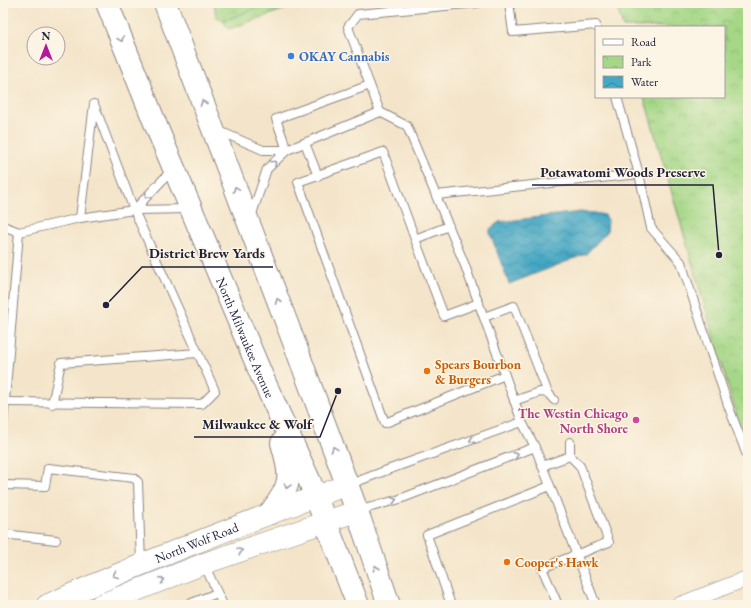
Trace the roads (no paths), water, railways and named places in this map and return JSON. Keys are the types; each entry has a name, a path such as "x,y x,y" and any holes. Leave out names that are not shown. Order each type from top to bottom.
{"main road":[{"name":"North Milwaukee Avenue","path":"107,3 191,209 264,381 316,496 358,605"},
{"path":"165,3 357,511 389,605"},
{"path":"174,25 179,3"},
{"path":"264,381 289,472 286,490 282,498 270,513"},
{"name":"North Wolf Road","path":"47,605 142,564 270,513 347,485"},
{"name":"North Wolf Road","path":"100,605 203,564 357,511"}],"street":[{"path":"679,605 748,578"}],"lane":[{"path":"478,3 358,14 348,28 380,112 407,126 449,226 506,375 522,422 535,447 596,605"},
{"path":"509,3 513,32 596,26"},
{"path":"287,150 276,119 370,85"},
{"path":"617,98 639,174 651,228 681,262 728,405 748,458"},
{"path":"5,402 37,402 52,404 202,404 215,391 134,210 94,104 80,218"},
{"path":"213,128 262,150 287,150 380,112"},
{"path":"305,143 318,176"},
{"path":"249,224 267,169 287,150"},
{"path":"479,303 444,316 383,152 298,182 385,423 506,375"},
{"path":"134,210 174,168"},
{"path":"436,195 639,174"},
{"path":"3,226 19,232 80,218 134,210 191,209"},
{"path":"415,239 449,226"},
{"path":"3,424 7,336 19,232"},
{"path":"484,317 514,306 548,394 554,400"},
{"path":"52,404 61,363 198,354"},
{"path":"514,401 540,392 548,394"},
{"path":"347,485 522,422"},
{"path":"558,605 542,568 609,542 580,466 570,456 570,442"},
{"path":"357,511 400,498 535,447"},
{"path":"542,466 570,456"},
{"path":"3,485 45,486 48,468 134,478 138,482 142,564"},
{"path":"451,605 427,535 550,486"},
{"path":"3,534 56,540"},
{"path":"203,564 222,605"},
{"path":"187,605 217,593"}],"water":[{"path":"580,212 605,215 608,220 607,232 586,254 509,284 490,233 490,229 499,222"}],"place":[{"name":"OKAY Cannabis","path":"291,56"},
{"name":"Potawatomi Woods Preserve","path":"719,255"},
{"name":"District Brew Yards","path":"106,305"},
{"name":"Spears Bourbon & Burgers","path":"427,371"},
{"name":"Milwaukee & Wolf","path":"338,391"},
{"name":"The Westin Chicago North Shore","path":"636,420"},
{"name":"Cooper's Hawk","path":"507,562"}]}
